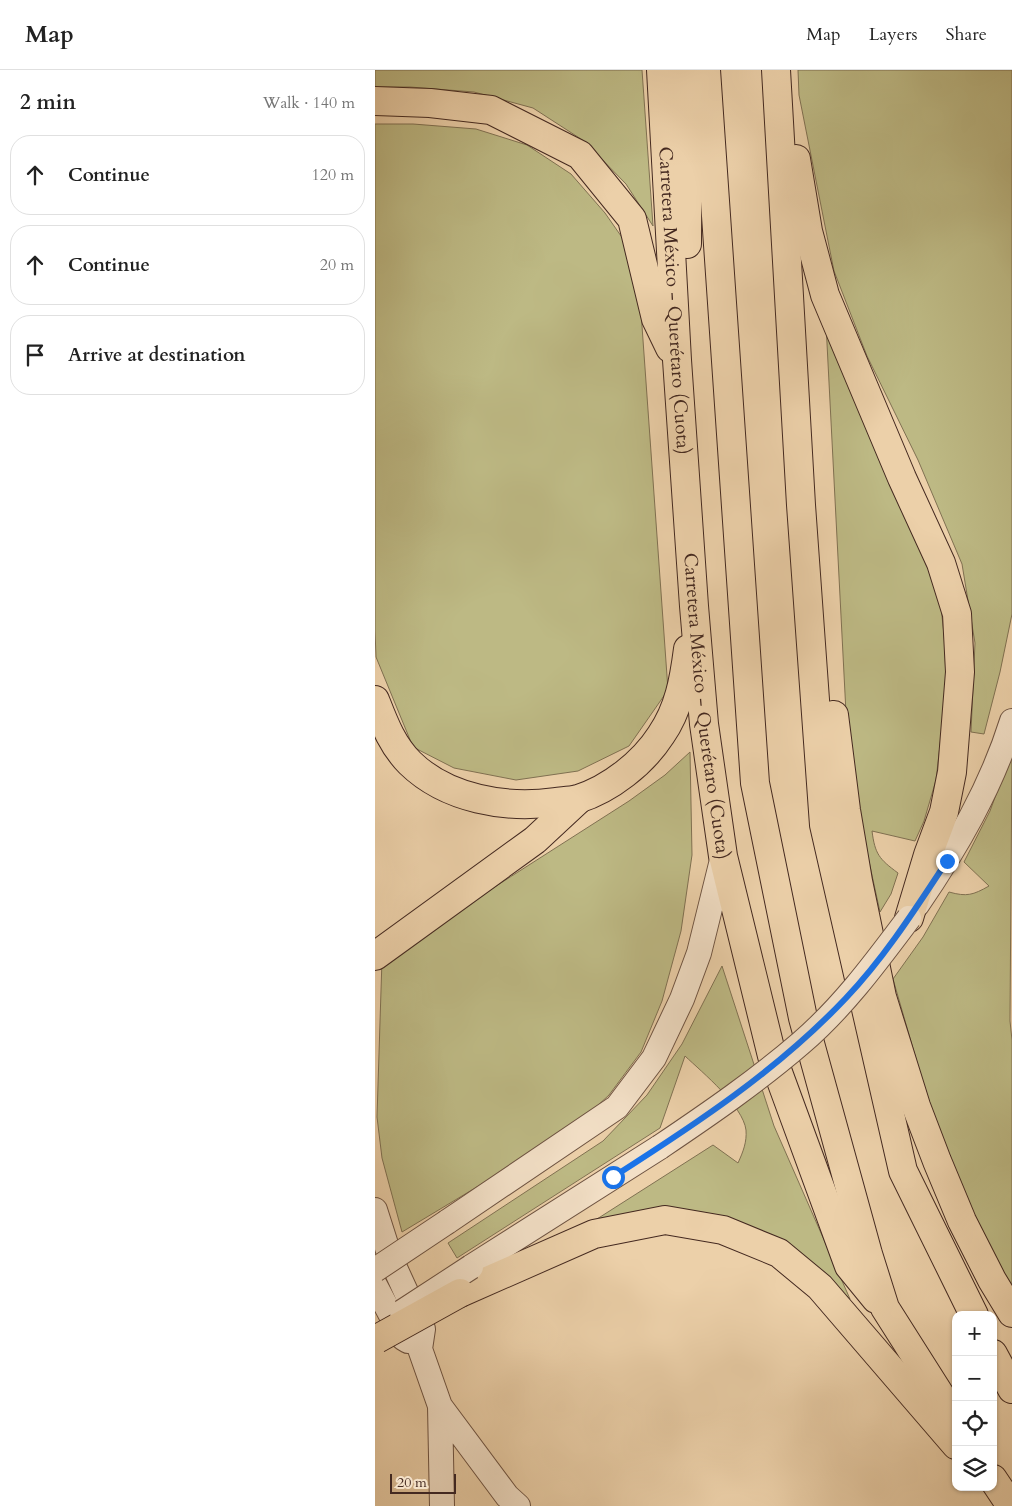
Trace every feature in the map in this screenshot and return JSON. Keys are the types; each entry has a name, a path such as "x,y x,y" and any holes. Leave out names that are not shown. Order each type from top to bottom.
{"highway":[{"name":"Carretera México - Querétaro (Cuota)","path":"661,70 677,360 694,606 704,724 723,856 772,1056 849,1266 885,1308 952,1414"},
{"path":"677,360 687,277 688,70"},
{"name":"Carretera México - Querétaro (Cuota)","path":"706,70 755,783 803,1018 868,1254 885,1308"},
{"path":"776,70 791,348 824,825 903,1172 972,1311"},
{"path":"787,70 788,100 799,178 809,231 825,295 902,478 941,563 957,614 960,672 952,772 938,858 909,918"},
{"path":"375,101 430,102 491,110 580,155 632,219 656,319 677,360"},
{"path":"791,348 798,397 810,449 818,498 836,733 846,810 858,881 882,997 916,1106 962,1221 992,1280 1012,1313"},
{"path":"375,956 535,840 577,800 617,779 643,757 661,736 675,711 685,675 694,606"},
{"path":"375,700 390,738 409,763 431,780 463,795 493,802 524,804 577,800"},
{"path":"376,1336 460,1293 594,1234 665,1220 723,1230 779,1253 820,1288 952,1440"},
{"path":"994,1356 1012,1389"},
{"path":"997,1485 1010,1506"},
{"path":"997,1491 1010,1506"}],"street":[{"path":"938,858 974,814 1012,721"},
{"path":"375,1270 617,1107 654,1058 682,999 695,962 723,856"},
{"path":"376,1336 471,1267 660,1147 727,1102 803,1041 847,997 909,918"},
{"path":"375,1210 390,1257 423,1329 420,1349 439,1406 442,1506"},
{"path":"375,1285 403,1338 420,1349"},
{"path":"439,1406 507,1496 518,1506"}],"shaded area":[{"path":"375,70 642,70 653,226 626,184 584,141 533,108 474,92 410,87 375,87"},
{"path":"798,70 1012,70 1012,614 984,734 971,732 975,643 962,564 918,460 867,356 834,271 799,95"},
{"path":"375,124 413,124 476,129 527,145 571,174 605,213 628,246 640,298 668,690 629,746 578,771 516,780 454,768 413,747 376,657"},
{"path":"826,324 939,589 945,644 946,693 936,780 924,821 915,841 872,831 877,851 882,860 898,873 891,894 880,912 858,811 846,713"},
{"path":"1012,751 1010,1021 1012,1040 1012,1286 983,1240 937,1132 893,979 923,937 949,892 970,894 989,886 964,862 990,811"},
{"path":"690,752 692,855 681,931 662,1001 641,1052 609,1095 570,1131 402,1232 382,1158 377,1117 382,959 629,801 665,775"},
{"path":"722,966 774,1126 850,1299 798,1254 762,1235 586,1226 713,1145 738,1163 746,1139 743,1121 738,1111 721,1090 685,1056 660,1128 457,1258 448,1243 603,1141 647,1095 682,1044"}],"route":[{"path":"613,1177 727,1102 803,1041 847,997 885,950 947,861"}]}
